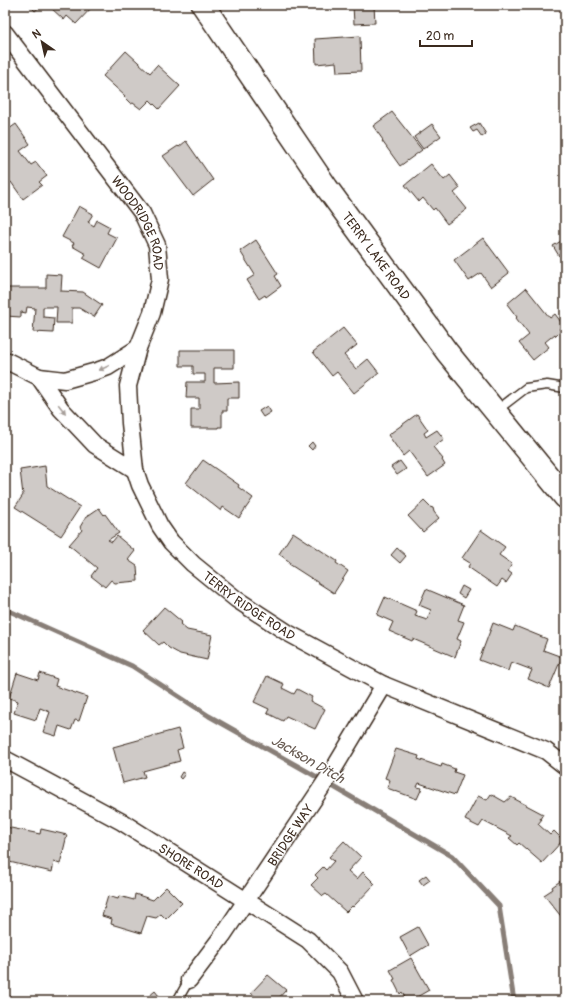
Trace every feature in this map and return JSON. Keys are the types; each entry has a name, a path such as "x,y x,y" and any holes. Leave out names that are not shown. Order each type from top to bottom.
{"main road":[{"name":"TERRY LAKE ROAD","path":"203,5 327,188 447,352 565,497"}],"street":[{"name":"WOODRIDGE ROAD","path":"5,33 142,212 157,245 160,280 152,313 138,348 128,386 134,470"},
{"path":"5,360 39,377 65,380 108,367 138,348"},
{"path":"39,377 61,409 95,445 134,470"},
{"name":"TERRY RIDGE ROAD","path":"134,470 140,486 160,526 171,542 193,564 236,599 288,633 384,685 546,751 565,766"},
{"name":"BRIDGE WAY","path":"189,980 223,935 330,775 384,685"},
{"name":"SHORE ROAD","path":"5,758 122,822 308,940 340,972 355,1001"}],"lane":[{"path":"495,411 526,388 547,385 565,388"},
{"path":"177,1001 189,980"}],"building":[{"path":"29,5 42,5 35,11"},
{"path":"52,5 94,5 76,24 67,16 64,20 50,7"},
{"path":"353,5 374,5 375,23 354,24"},
{"path":"360,36 361,71 337,72 336,62 316,64 315,39"},
{"path":"126,51 150,73 157,65 180,86 159,109 150,100 141,109 133,103 131,104 124,97 125,96 103,76"},
{"path":"392,112 422,150 400,166 373,126"},
{"path":"479,123 486,134 482,137 477,130 473,132 470,128"},
{"path":"16,124 30,144 20,151 31,165 36,162 47,176 39,182 42,185 23,199 11,182 5,182 5,132"},
{"path":"432,124 441,136 423,149 414,137"},
{"path":"186,141 213,180 193,196 163,156 178,146 179,147"},
{"path":"431,164 444,180 450,175 460,188 454,193 467,209 447,224 435,208 433,210 423,198 419,202 405,185"},
{"path":"79,206 93,214 88,222 94,226 97,220 110,227 107,233 117,238 101,268 83,258 86,254 72,246 74,243 62,237"},
{"path":"483,238 509,273 491,287 481,273 469,281 454,260"},
{"path":"256,240 278,274 275,276 281,286 266,297 265,295 259,299 247,280 255,275 240,251"},
{"path":"561,241 565,248 565,252 559,256 553,246"},
{"path":"46,274 62,275 61,291 83,292 102,305 94,317 79,308 72,308 72,323 56,323 57,307 43,307 43,317 54,318 53,333 33,332 35,308 27,307 26,313 21,312 21,317 5,316 5,288 46,288"},
{"path":"526,288 550,318 555,314 564,326 559,329 561,331 556,336 555,334 545,342 549,347 533,360 519,343 529,335 507,304"},
{"path":"343,328 357,345 344,355 356,369 368,359 379,373 354,393 337,372 332,376 313,352"},
{"path":"180,350 234,350 234,368 214,368 214,383 239,382 239,398 227,398 227,411 222,411 222,427 191,428 191,409 199,409 199,398 186,398 187,382 205,382 205,374 193,374 193,366 180,366"},
{"path":"267,406 271,412 263,417 259,411"},
{"path":"417,414 428,430 424,433 426,437 437,430 444,439 433,447 443,459 442,460 445,465 428,477 409,451 403,456 388,435"},
{"path":"312,442 315,446 312,450 308,446"},
{"path":"203,460 239,485 238,487 253,498 239,518 223,507 221,511 186,483"},
{"path":"400,461 406,469 397,475 391,467"},
{"path":"45,466 47,486 80,507 61,536 15,507 23,495 20,470"},
{"path":"424,501 433,508 434,512 439,518 423,532 408,516"},
{"path":"99,508 119,533 108,540 112,542 117,536 135,551 128,560 137,566 138,581 115,583 111,580 105,587 91,576 97,568 69,545 82,530 80,527 86,517"},
{"path":"481,530 505,547 499,555 512,564 508,571 512,574 506,583 502,580 497,587 468,567 470,563 462,558"},
{"path":"293,532 337,561 336,563 348,571 334,593 289,564 290,562 279,554"},
{"path":"397,548 406,556 400,563 391,555"},
{"path":"462,586 469,590 464,598 458,594"},
{"path":"426,589 464,605 458,620 464,622 457,639 461,641 455,657 413,639 412,641 389,631 393,622 377,615 385,597 417,611 415,616 427,620 431,610 419,605"},
{"path":"164,607 182,622 180,624 187,630 212,635 207,660 180,654 169,648 163,642 159,645 143,630"},
{"path":"493,623 513,631 515,626 547,639 543,650 562,657 549,688 528,679 532,670 511,662 508,671 479,660"},
{"path":"17,673 38,680 40,673 57,679 55,686 87,697 79,721 75,720 71,730 59,726 56,736 43,732 50,712 40,708 36,720 14,713 18,701 9,698"},
{"path":"267,676 284,684 282,688 294,694 297,689 312,697 310,701 325,709 315,729 286,716 283,721 267,713 269,709 254,702"},
{"path":"178,729 183,748 177,750 180,761 143,771 145,777 123,783 113,747"},
{"path":"396,749 419,756 418,759 441,767 442,764 455,769 454,772 463,775 455,795 419,783 417,787 422,788 417,799 387,788 390,780 385,778"},
{"path":"182,772 185,774 181,779 179,777"},
{"path":"491,794 505,802 511,797 543,814 540,819 542,819 538,824 550,835 554,831 563,840 542,863 519,843 517,845 509,838 512,836 483,821 479,827 465,820 478,796 487,800"},
{"path":"6,827 40,834 41,829 67,835 60,864 54,862 52,872 5,861"},
{"path":"344,841 361,857 348,871 357,879 363,872 375,884 353,907 352,906 346,912 326,894 323,896 311,885 318,878 315,875 323,867 326,870 334,861 329,857"},
{"path":"426,875 430,880 423,885 419,880"},
{"path":"563,879 565,880 564,920 544,895 553,889 552,887"},
{"path":"166,887 182,903 166,919 161,914 156,918 147,916 141,933 111,924 112,919 102,916 108,896 118,899 119,896 134,900 135,894 153,900"},
{"path":"418,927 428,945 410,956 400,937"},
{"path":"411,958 429,990 410,1001 407,1001 402,992 400,994 390,970"},
{"path":"268,975 286,990 276,1001 258,1001 259,1000 251,993"},
{"path":"155,991 159,996 152,1001 148,997"}],"waterway":[{"name":"Jackson Ditch","path":"5,609 132,666 209,716 452,856 499,906 514,1001"}]}
